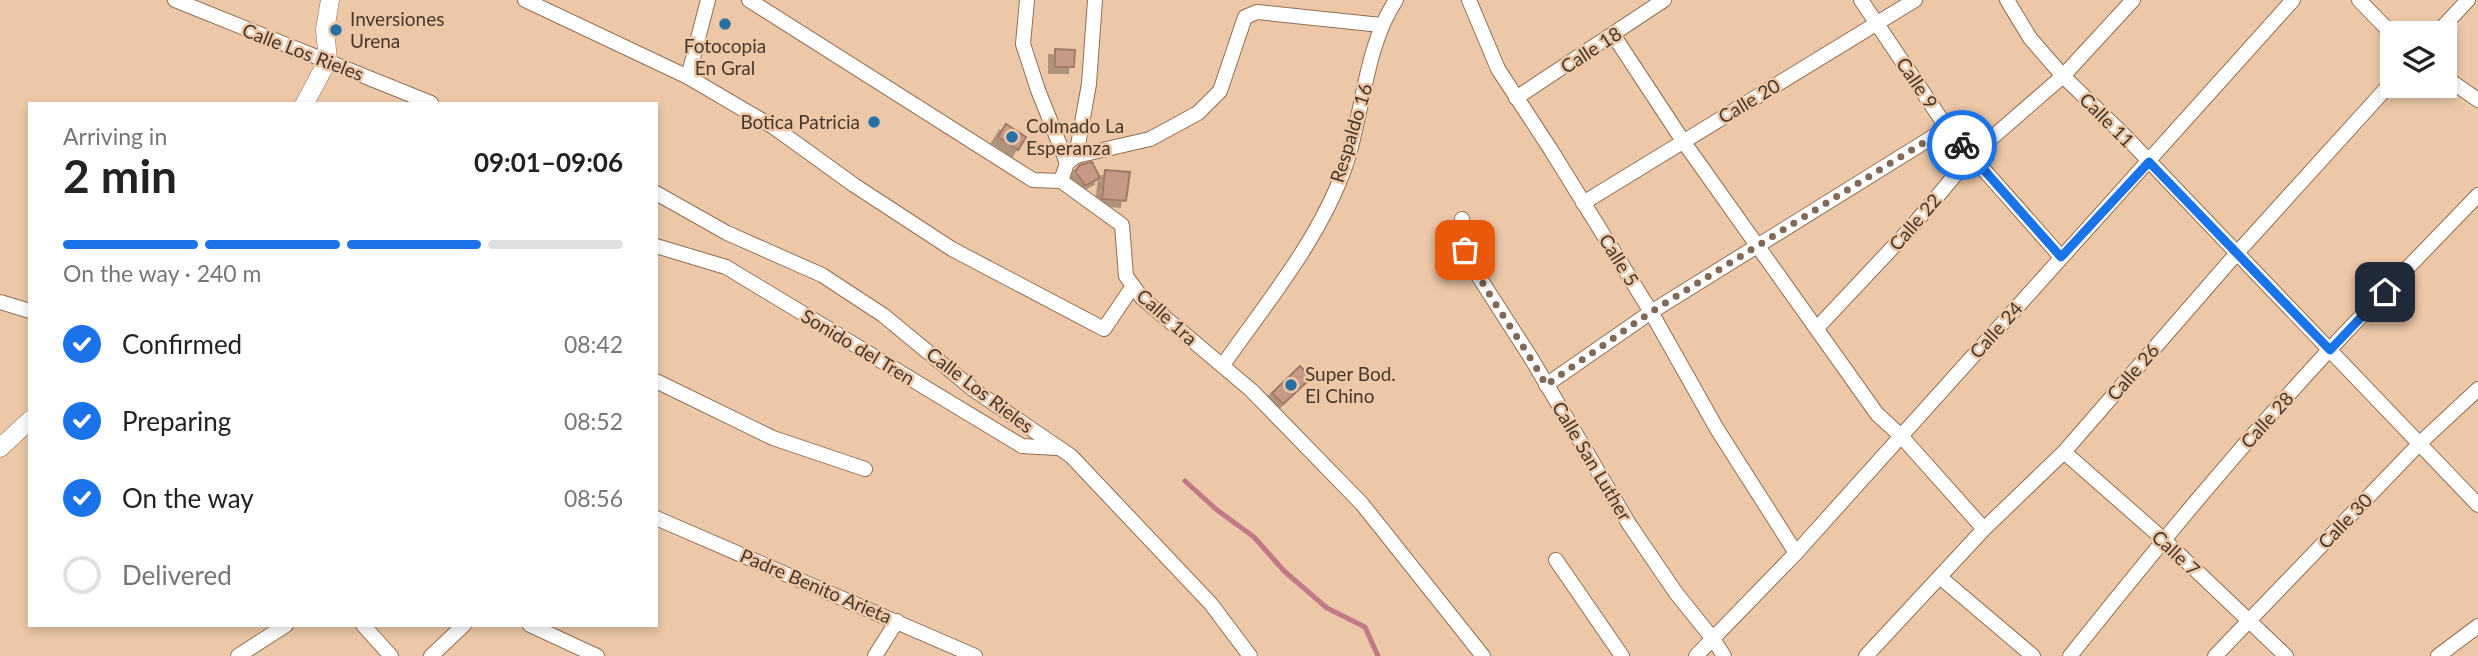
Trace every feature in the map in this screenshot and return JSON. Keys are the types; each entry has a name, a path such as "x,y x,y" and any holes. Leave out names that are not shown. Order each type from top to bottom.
{"street":[{"name":"Calle Los Rieles","path":"175,0 429,102"},
{"path":"306,102 328,60 325,30 330,0"},
{"path":"525,0 688,78 775,128 853,185 952,249 1104,329 1133,286"},
{"path":"688,78 708,0"},
{"name":"Calle 1ra","path":"749,0 1033,180 1061,181 1122,225 1126,276 1142,298 1251,390 1362,504 1483,656"},
{"path":"1027,0 1023,44 1038,90 1072,160"},
{"path":"1061,181 1072,160 1089,84 1095,0"},
{"name":"Respaldo 16","path":"1223,365 1314,234 1345,166 1381,25 1396,0"},
{"name":"Calle 5","path":"1469,0 1498,69 1584,203 1651,312 1717,429 1796,553"},
{"name":"Calle 18","path":"1516,98 1614,36 1664,0"},
{"name":"Calle 9","path":"1861,0 1947,128 2061,257"},
{"name":"Calle 20","path":"1584,203 1915,0"},
{"name":"Calle 11","path":"2007,0 2030,38 2063,76 2478,505"},
{"name":"Calle 22","path":"1817,328 1910,229 1972,156 2063,76 2133,0"},
{"name":"Calle 24","path":"1696,656 1796,553 2293,0"},
{"path":"2359,0 2380,22"},
{"path":"2448,21 2468,0"},
{"path":"1072,160 1150,139 1198,113 1220,91 1245,17 1257,12 1381,25"},
{"path":"1614,36 1683,141 1877,414 1984,529"},
{"path":"2457,85 2478,100"},
{"name":"Calle 26","path":"1866,656 1984,529 2064,452 2237,253 2380,95"},
{"path":"1546,385 1651,312 1947,128"},
{"name":"Calle Los Rieles","path":"658,194 727,233 822,275 883,315 974,390 1071,456 1203,594 1250,656"},
{"name":"Calle 28","path":"2070,656 2163,540 2330,350 2478,195"},
{"name":"Calle San Luther","path":"1462,219 1465,250 1477,274 1531,358 1629,524 1676,593 1724,656"},
{"name":"Sonido del Tren","path":"658,247 726,267 1022,446 1057,448"},
{"path":"0,302 28,310"},
{"path":"658,382 773,438 865,469"},
{"name":"Calle 30","path":"2216,656 2420,443 2478,389"},
{"path":"0,448 28,423"},
{"name":"Calle 7","path":"2064,452 2163,540 2286,656"},
{"name":"Padre Benito Arieta","path":"658,519 975,656"},
{"path":"1556,560 1622,656"},
{"path":"1941,578 2033,656"},
{"path":"875,656 897,621"},
{"path":"2438,656 2478,626"},
{"path":"238,656 283,627"},
{"path":"365,627 391,656"},
{"path":"431,656 462,627"},
{"path":"534,627 597,656"}],"building":[{"path":"1055,49 1075,50 1074,67 1055,67"},
{"name":"Colmado La Esperanza","path":"1006,124 1026,137 1018,150 998,137"},
{"path":"1092,162 1100,178 1085,186 1075,171 1080,165"},
{"path":"1105,170 1130,172 1126,201 1102,199"},
{"name":"Super Bod. El Chino","path":"1300,366 1311,378 1283,404 1272,393"}],"waterway":[{"path":"1185,481 1217,510 1254,537 1284,571 1327,608 1365,627 1378,656"}],"way so far":[{"path":"1465,250 1546,385 1651,312 1947,128 1962,145"}],"place":[{"name":"Fotocopia En Gral","path":"725,24"},
{"name":"Inversiones Urena","path":"336,30"},
{"name":"Botica Patricia","path":"874,122"},
{"name":"Colmado La Esperanza","path":"1012,137"},
{"name":"Super Bod. El Chino","path":"1291,385"}],"route":[{"path":"1962,145 2061,257 2149,162 2330,350 2385,292"}]}
